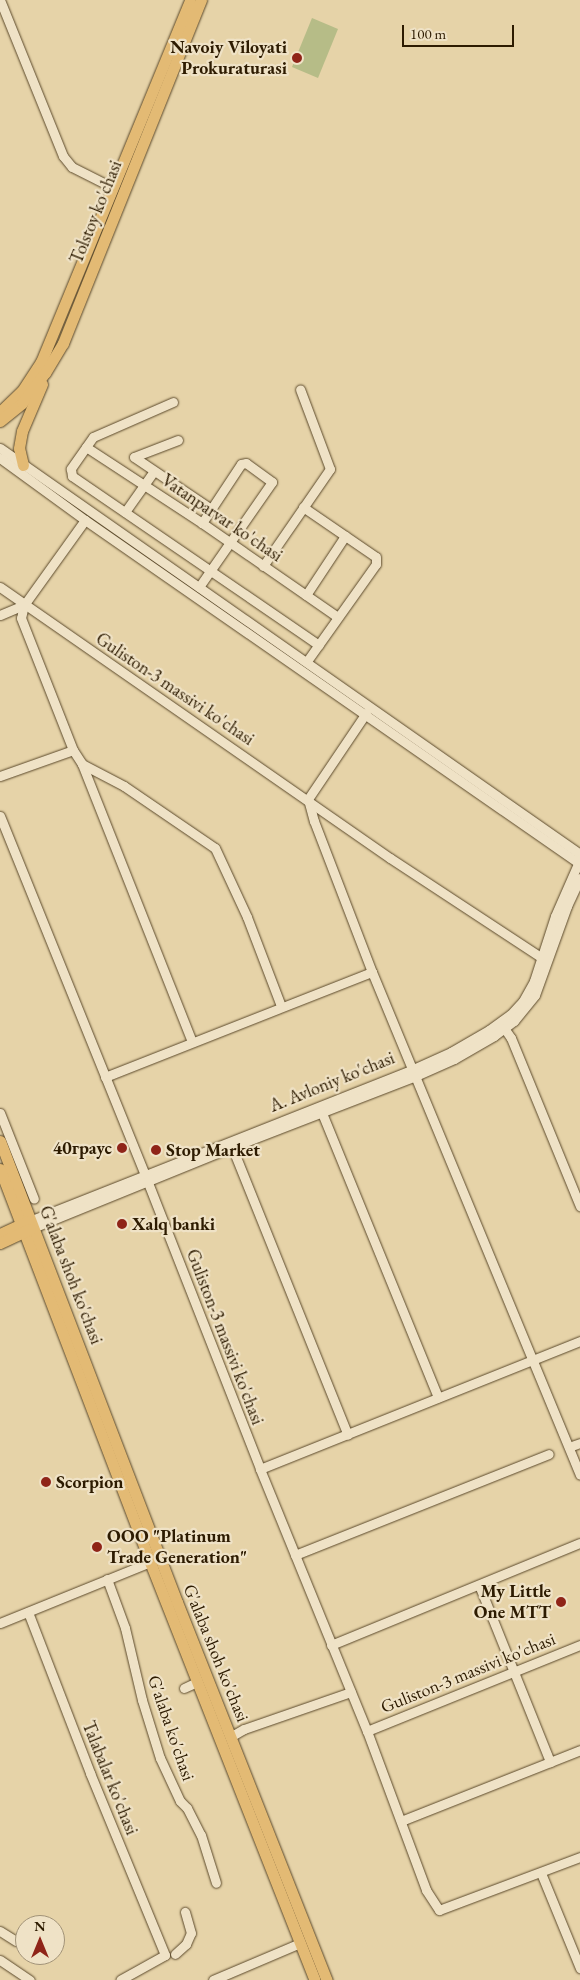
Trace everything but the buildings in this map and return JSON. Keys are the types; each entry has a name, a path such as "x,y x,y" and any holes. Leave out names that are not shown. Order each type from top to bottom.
{"main road":[{"name":"Tolstoy ko'chasi","path":"0,412 22,391 41,362 190,0"},
{"name":"Tolstoy ko'chasi","path":"0,421 22,403 45,374 63,343 201,0"},
{"path":"23,465 20,448 22,431 45,374"},
{"name":"G'alaba shoh ko'chasi","path":"0,1141 150,1562 315,1980"},
{"name":"G'alaba shoh ko'chasi","path":"29,1226 327,1980"},
{"name":"A. Avloniy ko'chasi","path":"0,1234 29,1226"},
{"name":"A. Avloniy ko'chasi","path":"0,1243 29,1226"}],"street":[{"name":"Tolstoy ko'chasi","path":"0,0 63,156 72,167 112,187"},
{"path":"262,566 330,469 300,389"},
{"path":"173,402 100,432 93,437 71,469 72,476 318,645"},
{"path":"178,440 134,457 211,509"},
{"name":"Vatanparvar ko'chasi","path":"86,447 202,523 338,617"},
{"path":"0,448 196,588 366,713 579,860"},
{"path":"0,458 85,520 196,588 307,661 579,860"},
{"path":"196,588 272,482 246,463 241,464 202,523"},
{"path":"125,512 154,471"},
{"path":"303,508 376,557 376,564 307,661"},
{"path":"85,520 24,605 21,618 73,750 82,764 192,1042"},
{"path":"306,595 345,536"},
{"name":"Guliston-3 massivi ko'chasi","path":"0,587 308,799 398,864 542,958"},
{"path":"0,615 24,605"},
{"path":"366,713 308,799 314,821 372,972 415,1072 580,1475"},
{"path":"0,776 73,750"},
{"path":"82,764 124,786 215,848 247,917 281,1006"},
{"name":"Guliston-3 massivi ko'chasi","path":"0,816 146,1178 260,1469 367,1731 426,1890 439,1910 541,1873"},
{"name":"A. Avloniy ko'chasi","path":"146,1178 322,1113 415,1072 510,1015 523,1001 534,981 555,916 579,860"},
{"name":"A. Avloniy ko'chasi","path":"29,1226 415,1072 454,1059 504,1028 514,1021 535,995 567,906 580,878"},
{"path":"105,1077 281,1006 372,972"},
{"path":"504,1028 510,1038 580,1206"},
{"path":"0,1113 9,1164 34,1199"},
{"path":"322,1113 438,1397"},
{"path":"232,1147 348,1435"},
{"path":"260,1469 580,1341"},
{"path":"569,1447 580,1442"},
{"path":"295,1555 549,1454"},
{"path":"331,1645 580,1543"},
{"path":"0,1623 150,1562"},
{"name":"G'alaba ko'chasi","path":"107,1579 125,1628 142,1700 160,1758 180,1801 187,1808 201,1836 216,1883"},
{"path":"479,1585 550,1762"},
{"name":"Talabalar ko'chasi","path":"28,1612 90,1773 165,1955 135,1976"},
{"name":"Guliston-3 massivi ko'chasi","path":"367,1731 580,1645"},
{"path":"184,1688 197,1682"},
{"path":"230,1737 244,1730 351,1692"},
{"path":"401,1821 580,1750"},
{"path":"580,1857 541,1873 580,1968"},
{"path":"175,1954 186,1944 191,1933 185,1912"},
{"path":"0,1931 15,1940"},
{"path":"213,1980 300,1943"},
{"path":"0,1960 30,1980"},
{"path":"120,1980 135,1976"}],"green space":[{"path":"312,18 338,29 318,78 292,67"}],"place":[{"name":"Navoiy Viloyati Prokuraturasi","path":"297,58"},
{"name":"40граус","path":"122,1148"},
{"name":"Stop Market","path":"156,1150"},
{"name":"Xalq banki","path":"122,1224"},
{"name":"Scorpion","path":"46,1482"},
{"name":"OOO \"Platinum Trade Generation\"","path":"97,1547"},
{"name":"My Little One MTT","path":"561,1602"}]}
